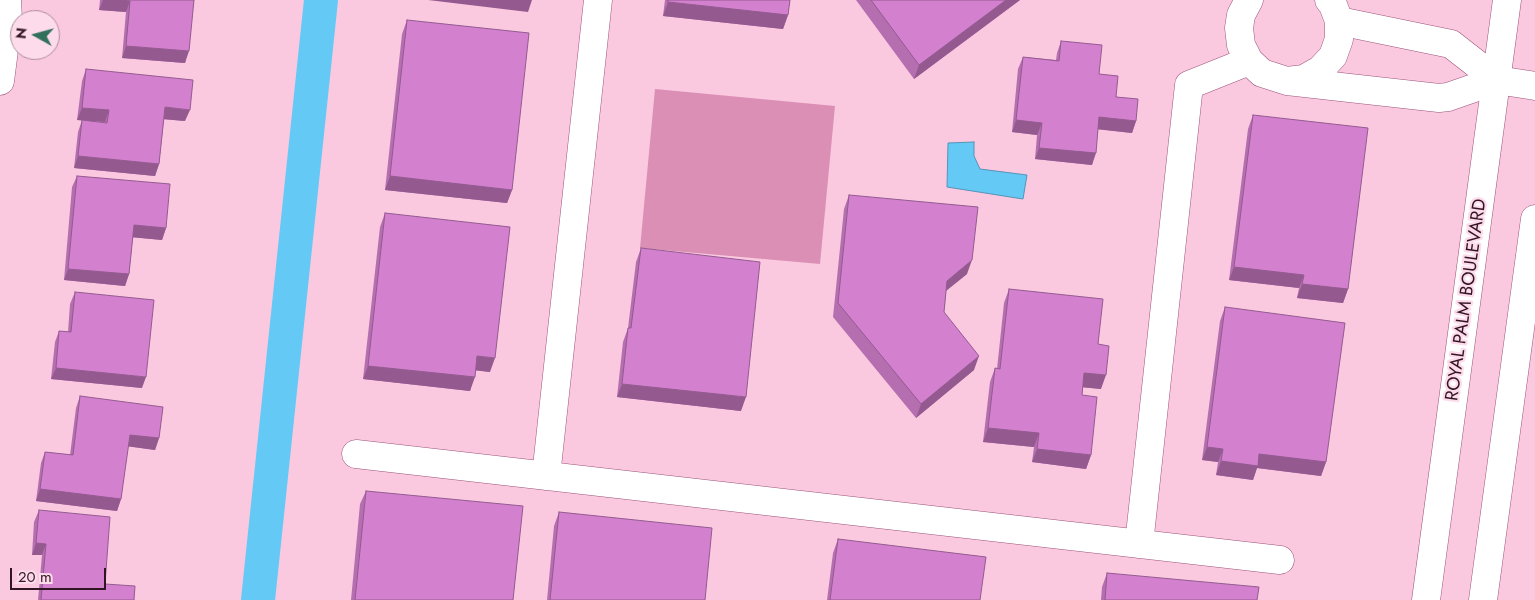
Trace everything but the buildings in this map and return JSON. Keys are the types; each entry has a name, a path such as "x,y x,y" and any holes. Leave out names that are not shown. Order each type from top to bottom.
{"street":[{"path":"0,81 8,19 7,0"},
{"path":"546,476 598,0"},
{"path":"1249,0 1241,15 1239,28 1241,45 1249,61 1262,73 1287,81 1439,98 1448,97 1497,80 1535,86"},
{"name":"ROYAL PALM BOULEVARD","path":"1426,600 1507,0"},
{"path":"1287,81 1304,79 1320,70 1332,56 1339,40 1334,11 1451,44 1497,80"},
{"path":"1139,544 1190,85 1249,61"},
{"path":"1483,600 1535,219"},
{"path":"356,454 1280,560"}],"shaded area":[{"path":"655,89 835,106 820,264 640,248"}],"water":[{"path":"974,142 974,156 980,169 1027,175 1023,199 947,187 948,143"}],"waterway":[{"path":"258,600 321,0"}]}
